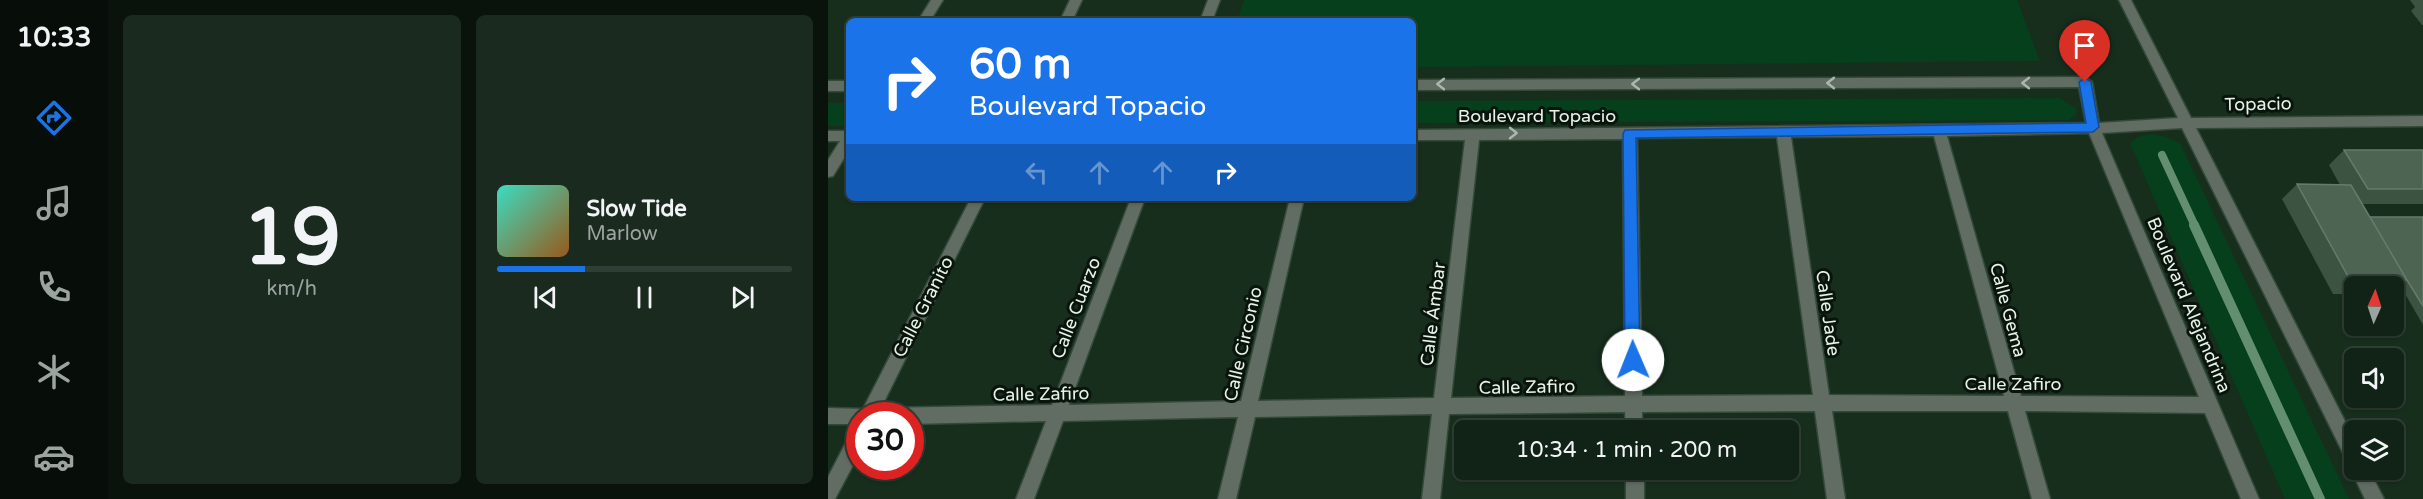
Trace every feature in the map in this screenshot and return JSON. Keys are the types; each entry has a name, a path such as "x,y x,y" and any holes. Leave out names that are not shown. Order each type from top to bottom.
{"street":[{"path":"926,18 937,0"},
{"path":"1067,18 1076,0"},
{"path":"1207,18 1214,0"},
{"path":"2124,0 2188,123 2344,437"},
{"name":"Boulevard Topacio","path":"1416,85 2085,82"},
{"name":"Boulevard Alejandrina","path":"2085,82 2093,127 2250,499"},
{"path":"828,86 846,86"},
{"name":"Topacio","path":"2093,127 2188,123 2423,121"},
{"name":"Boulevard Topacio","path":"1416,135 1939,131 2093,127"},
{"name":"Calle Gema","path":"1939,131 2041,499"},
{"name":"Calle Jade","path":"1783,132 1836,499"},
{"name":"Calle Ámbar","path":"1431,499 1473,133"},
{"path":"1629,134 1634,420"},
{"path":"828,136 846,138"},
{"path":"828,172 846,143"},
{"name":"Calle Granito","path":"875,402 976,201"},
{"name":"Calle Cuarzo","path":"1025,499 1137,201"},
{"name":"Calle Circonio","path":"1227,499 1296,201"},
{"name":"Calle Zafiro","path":"924,416 1247,409 1821,403 2013,402 2210,405"},
{"path":"828,416 846,416"},
{"path":"828,495 846,460"},
{"path":"1635,480 1635,499"},
{"path":"2365,480 2375,499"}],"green space":[{"path":"1244,0 2017,0 2040,61 1416,67 1416,18 1238,18"},
{"path":"2060,98 2077,109 2076,115 2069,120 1416,123 1416,101"},
{"path":"828,103 846,103 846,126 828,126"},
{"path":"2152,134 2180,143 2349,499 2285,499 2130,143 2138,137"}],"building":[{"path":"2344,150 2423,150 2423,189 2368,189"},
{"path":"2297,184 2351,185 2407,280 2404,280 2404,276 2348,276"},
{"path":"2370,217 2423,217 2423,306 2407,280"}],"waterway":[{"path":"2162,155 2195,226"},
{"path":"2194,225 2320,499"}],"route":[{"path":"1633,360 1629,134 2093,127 2085,82"}]}
